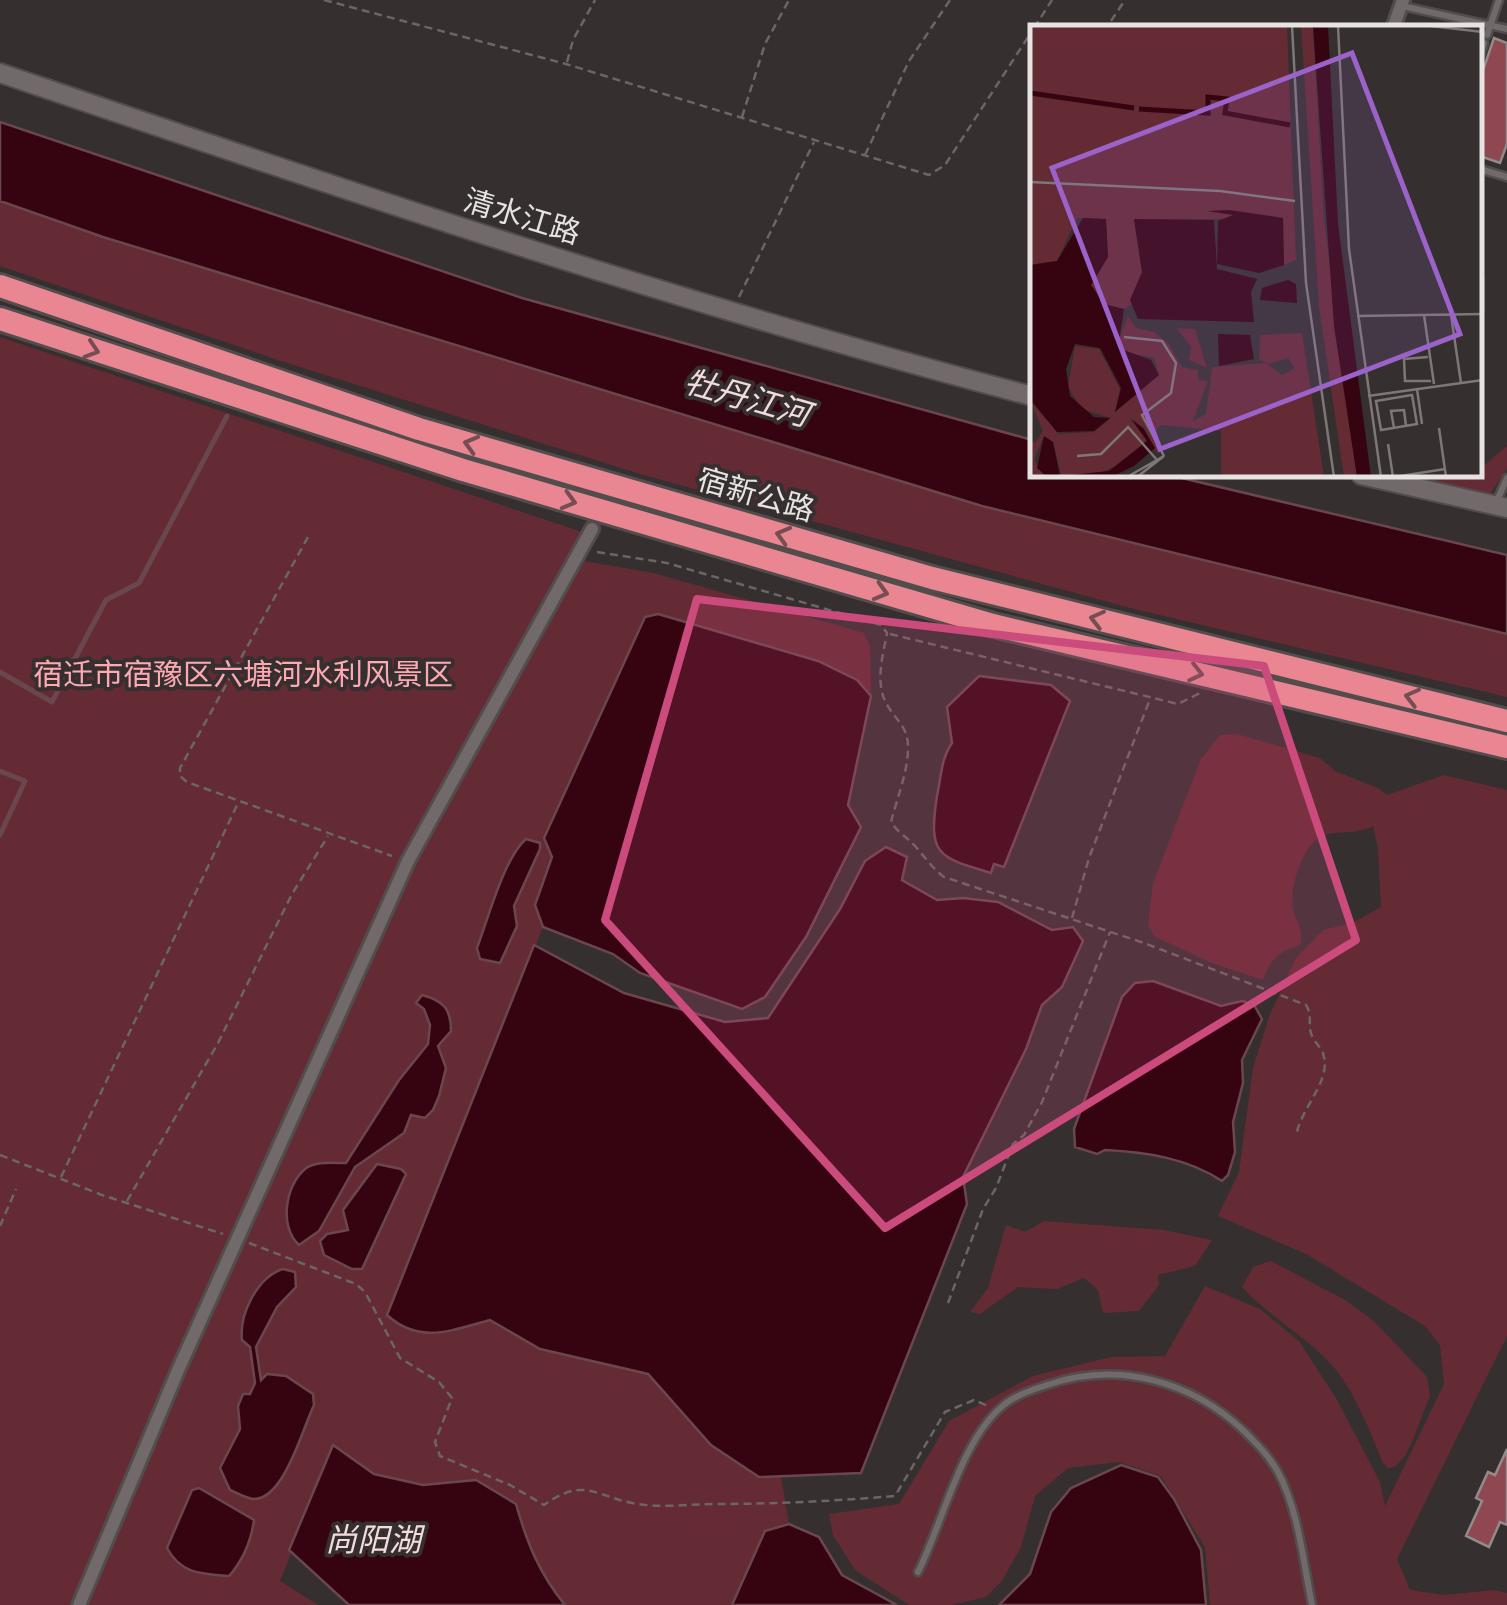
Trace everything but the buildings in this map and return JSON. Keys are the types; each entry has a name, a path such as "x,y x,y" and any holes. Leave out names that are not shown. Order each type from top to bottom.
{"highway":[{"name":"宿新公路","path":"0,286 420,429 932,578 1507,721"},
{"name":"宿新公路","path":"0,319 462,470 994,625 1507,748"}],"street":[{"name":"清水江路","path":"0,72 458,226 911,364 1030,395"},
{"path":"1375,478 1501,506"},
{"path":"79,1605 238,1238 408,861 592,530"}],"lane":[{"path":"1482,50 1499,0"},
{"path":"1402,3 1507,29"},
{"path":"1482,170 1507,176"},
{"path":"1501,506 1507,478"},
{"path":"918,1572 982,1430 1006,1403 1071,1376 1131,1376 1165,1381 1198,1396 1254,1442 1279,1474 1297,1526 1312,1605"}],"path":[{"path":"324,0 566,64 929,175 938,172 1030,34"},
{"path":"566,64 573,40 595,0"},
{"path":"742,118 765,44 789,0"},
{"path":"864,156 908,61 950,0"},
{"path":"1036,25 1052,0"},
{"path":"1112,21 1125,0"},
{"path":"733,310 815,141"},
{"path":"308,537 180,768 180,776 187,782 408,861"},
{"path":"581,549 667,562 881,625 887,633 1150,698 1178,704 1188,702 1205,688"},
{"path":"887,633 880,682 884,701 908,740 891,822 897,832 914,844 944,878 1110,932 1306,1006 1311,1012 1312,1037 1325,1058 1316,1093 1300,1118 1297,1132"},
{"path":"1072,919 1088,858 1150,698"},
{"path":"60,1178 239,801"},
{"path":"127,1202 218,1043 292,894 329,834"},
{"path":"948,1303 983,1209 996,1188 1013,1144 1024,1135 1042,1102 1110,932"},
{"path":"0,1155 238,1238 356,1284 365,1292 400,1358 440,1382 452,1398 435,1442 440,1456 510,1485 544,1505 562,1492 590,1489 637,1504 680,1506 781,1505 895,1496 944,1412 974,1400 999,1410"},
{"path":"0,1226 16,1189"}],"highlighted area":[{"path":"697,599 1264,666 1356,940 885,1228 605,920"}],"green space":[{"path":"0,201 103,237 732,430 1242,570 1507,634 1507,697 1130,608 640,474 281,361 0,266"},
{"name":"宿迁市宿豫区六塘河水利风景区","path":"0,337 597,537 584,561 654,573 864,633 870,646 871,696 857,680 818,661 659,614 645,617 535,905 543,927 387,1315 449,1332 490,1320 540,1349 648,1374 711,1446 759,1477 781,1476 789,1524 765,1531 732,1605 565,1605 535,1557 516,1504 476,1480 423,1485 374,1474 334,1446 280,1581 318,1605 0,1605"},
{"path":"1507,446 1507,469 1490,494 1412,478 1482,478 1482,467"},
{"path":"1237,734 1320,758 1335,771 1387,795 1444,775 1507,790 1507,1336 1397,1559 1410,1590 1445,1595 1494,1590 1507,1593 1507,1605 1210,1605 1205,1547 1161,1476 1119,1462 1068,1468 1035,1496 1021,1547 1002,1581 986,1597 951,1605 909,1605 855,1570 833,1535 829,1514 899,1504 949,1421 1033,1376 1111,1357 1165,1356 1205,1286 1260,1309 1299,1341 1336,1398 1380,1482 1385,1506 1444,1384 1440,1345 1425,1326 1306,1254 1218,1216 1239,1172 1253,1068 1270,1014 1296,958 1323,930 1352,923 1381,907 1373,826 1320,837 1308,850 1293,890 1300,945 1276,957 1263,980 1209,962 1154,936 1148,925 1153,883 1201,759 1220,735"},
{"path":"1044,1221 1164,1230 1212,1240 1195,1266 1158,1275 1159,1285 1139,1311 1103,1313 1098,1290 1084,1278 1057,1289 1018,1287 980,1314 970,1312 988,1288 1006,1225 1025,1232"},
{"path":"1271,1261 1345,1300 1374,1321 1427,1377 1430,1396 1412,1442 1395,1467 1388,1468 1383,1463 1357,1403 1337,1371 1242,1287 1253,1267"}],"water":[{"name":"牡丹江河","path":"0,122 522,298 1030,439 1030,478 1182,478 1507,555 1507,634 982,506 103,237 0,201"},
{"path":"658,614 818,661 857,680 871,696 848,805 861,827 806,937 765,997 742,1009 640,973 613,954 543,927 535,905 552,857 544,838 645,617"},
{"path":"979,676 1051,685 1070,701 1004,867 994,864 991,873 948,857 940,851 934,831 942,768 952,743 947,707"},
{"path":"526,839 540,843 540,849 514,906 517,926 500,963 480,959 477,948 497,890"},
{"path":"886,847 907,857 902,880 937,900 998,902 1052,930 1073,927 1083,941 1062,987 1042,1005 1026,1049 963,1177 967,1204 861,1473 759,1477 711,1445 648,1374 540,1349 490,1320 449,1331 424,1332 412,1330 387,1315 534,945 624,993 725,1022 768,1018 840,909 865,861"},
{"path":"1153,981 1221,1006 1242,1001 1254,1005 1262,1019 1242,1060 1243,1083 1233,1122 1235,1152 1228,1175 1222,1181 1166,1158 1105,1150 1097,1154 1075,1147 1074,1129 1122,997 1135,983"},
{"path":"422,995 445,1007 451,1023 451,1031 438,1046 446,1068 433,1110 425,1118 411,1115 404,1133 355,1167 319,1231 299,1245 287,1218 293,1186 309,1166 346,1163 399,1080 428,1044 430,1025 424,1009 416,1003"},
{"path":"377,1164 401,1169 406,1174 362,1269 352,1269 324,1255 320,1241 327,1234 348,1230 343,1210"},
{"path":"283,1269 295,1272 296,1287 277,1307 256,1347 261,1380 267,1374 286,1376 313,1394 314,1405 283,1476 265,1496 251,1499 230,1490 220,1468 240,1429 238,1406 243,1394 250,1394 255,1383 250,1347 242,1340 243,1319 258,1288"},
{"name":"尚阳湖","path":"333,1445 374,1474 423,1485 476,1480 516,1504 535,1557 565,1605 349,1605 289,1550"},
{"path":"1121,1465 1158,1477 1174,1499 1201,1550 1206,1605 999,1605 1030,1574 1051,1512 1071,1488"},
{"path":"199,1488 254,1520 246,1550 229,1576 185,1568 167,1548 192,1490"},
{"path":"789,1524 819,1537 842,1575 897,1605 732,1605 765,1531"}],"waterway":[{"path":"0,672 52,702 106,600 139,583 227,416"},
{"path":"0,771 25,781 0,835"}]}
